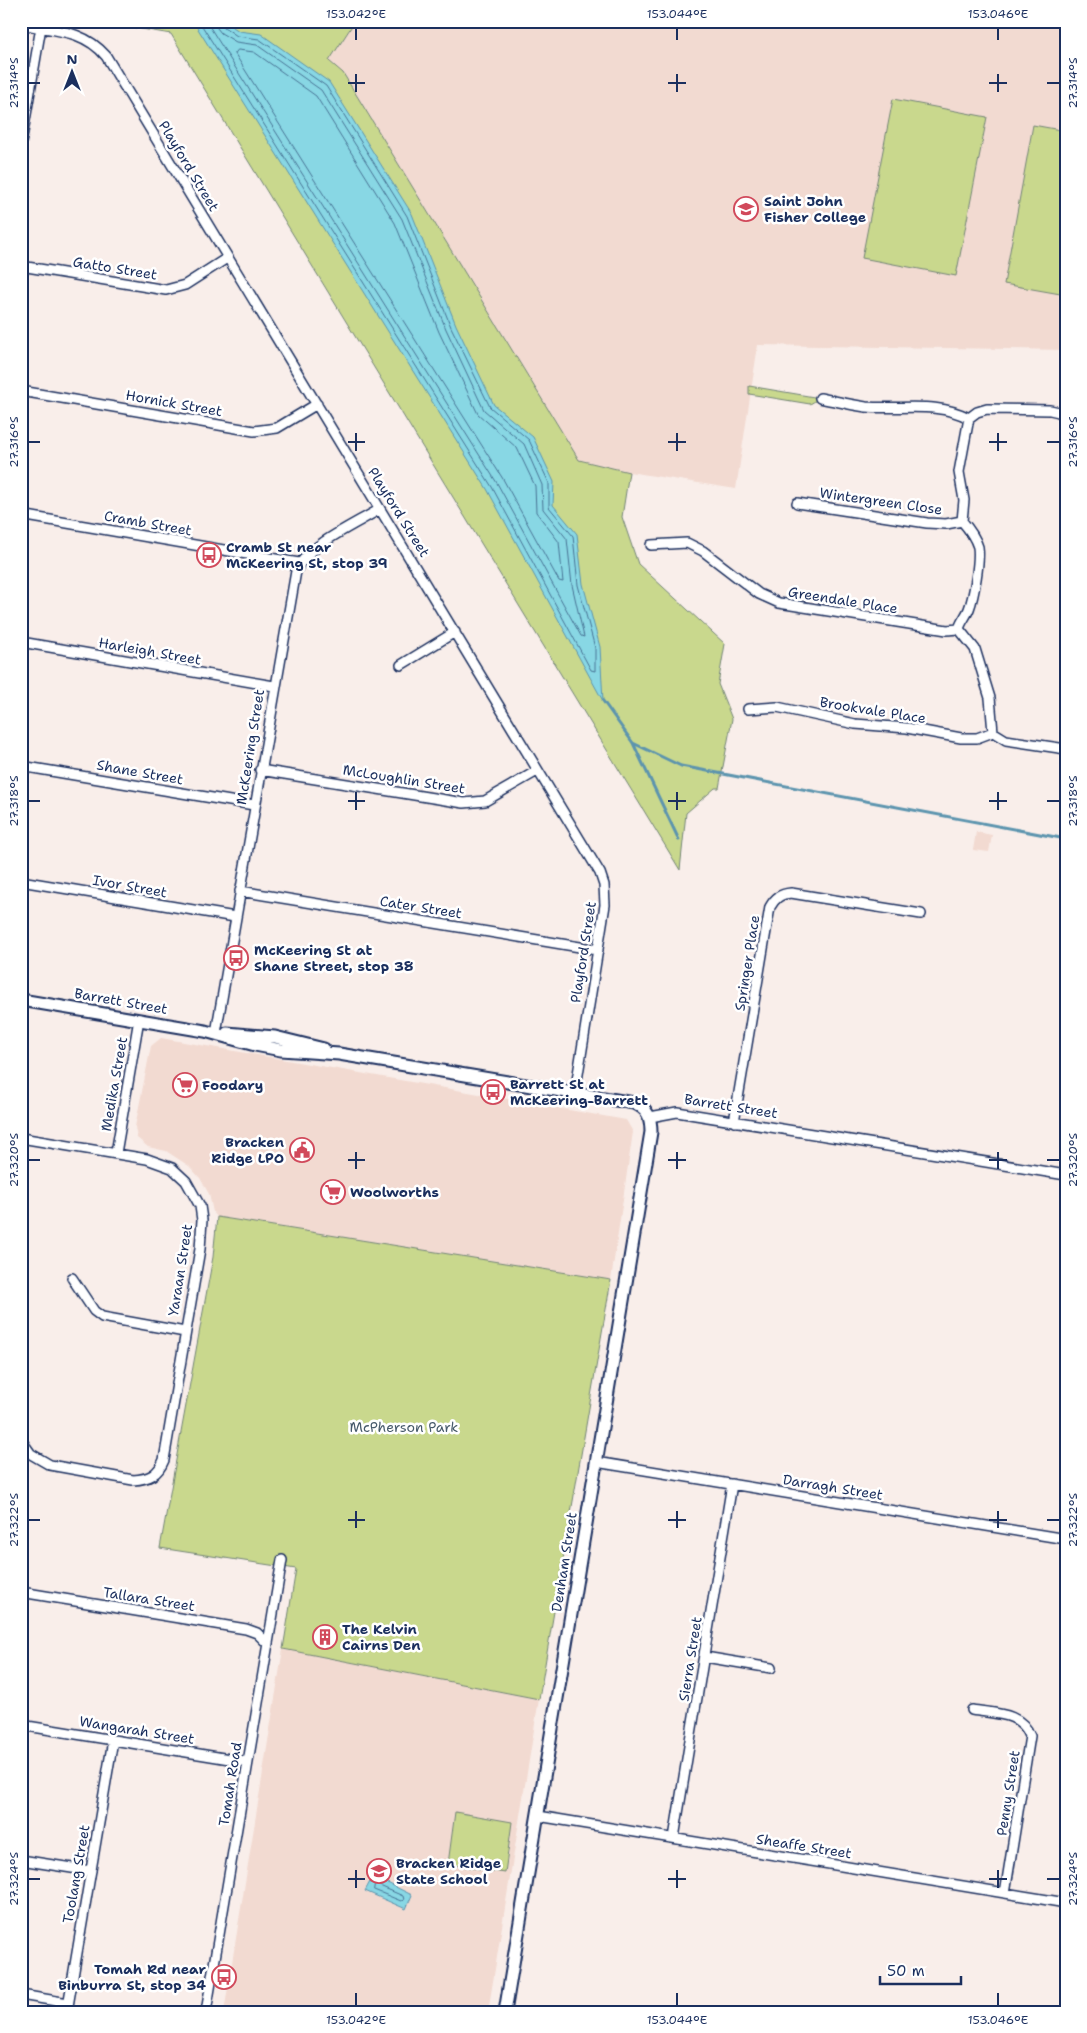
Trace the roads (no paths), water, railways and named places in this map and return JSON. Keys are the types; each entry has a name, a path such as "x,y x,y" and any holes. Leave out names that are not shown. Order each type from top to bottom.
{"street":[{"name":"Playford Street","path":"21,24 42,25 82,36 98,47 317,404 600,873 604,885 605,905 575,1093"},
{"path":"21,144 42,25"},
{"name":"Gatto Street","path":"21,266 166,290 185,285 227,258"},
{"name":"Hornick Street","path":"21,391 254,430 277,428 317,404"},
{"path":"820,398 865,407 938,408 955,411 969,418"},
{"path":"1066,418 1058,412 1050,410 986,409 977,412 969,418 959,472 964,500 962,521 971,532 978,547 978,560 969,611 961,620 959,630 975,649 990,698 993,732 1006,740 1066,749"},
{"name":"Wintergreen Close","path":"797,503 927,523 946,524 962,521"},
{"path":"300,563 309,553 380,509"},
{"name":"Cramb Street","path":"21,516 300,563"},
{"name":"Greendale Place","path":"651,545 687,543 703,551 759,594 779,603 947,630 959,630"},
{"name":"McKeering Street","path":"216,1032 274,686 293,582 300,563"},
{"path":"401,665 455,632"},
{"name":"Harleigh Street","path":"21,642 274,686"},
{"name":"Brookvale Place","path":"748,708 776,706 855,724 907,728 961,738 977,738 993,732"},
{"name":"Shane Street","path":"21,766 254,805"},
{"name":"McLoughlin Street","path":"260,770 464,803 485,801 537,771"},
{"name":"Ivor Street","path":"21,881 235,917"},
{"name":"Cater Street","path":"240,891 598,950"},
{"name":"Springer Place","path":"734,1122 770,907 773,901 778,896 791,893 921,914"},
{"name":"Barrett Street","path":"21,1000 216,1032 263,1047 296,1052 339,1054 634,1103 646,1110 650,1117 677,1112 1066,1175"},
{"name":"Medika Street","path":"116,1153 139,1019"},
{"name":"Denham Street","path":"505,2012 651,1132 650,1117"},
{"name":"Yaraan Street","path":"21,1138 147,1159 172,1168 186,1181 200,1206 202,1220 200,1249 164,1460 160,1470 154,1475 134,1480 50,1465 31,1454 21,1440"},
{"path":"72,1278 94,1311 102,1317 185,1332"},
{"name":"Darragh Street","path":"596,1462 1066,1539"},
{"name":"Sierra Street","path":"674,1838 732,1484"},
{"name":"Tomah Road","path":"206,2012 282,1560"},
{"name":"Tallara Street","path":"21,1592 246,1629 257,1633 268,1644"},
{"path":"704,1657 771,1668"},
{"name":"Penny Street","path":"972,1710 1012,1716 1026,1726 1030,1736 1005,1893"},
{"name":"Wangarah Street","path":"21,1725 248,1762"},
{"name":"Toolang Street","path":"68,2007 113,1740"},
{"name":"Sheaffe Street","path":"538,1816 1066,1903"},
{"path":"21,1860 91,1871"},
{"path":"21,1995 68,2007"}],"water":[{"path":"193,21 224,21 239,31 261,34 329,82 412,214 456,325 494,405 533,437 554,482 553,505 577,534 583,584 600,647 603,701 487,489"},
{"path":"373,1876 412,1895 406,1909 365,1891"}],"waterway":[{"path":"603,701 633,743 679,840"},
{"path":"633,743 681,766 1066,839"}],"place":[{"name":"Saint John Fisher College","path":"746,209"},
{"name":"Cramb St near McKeering St, stop 39","path":"209,555"},
{"name":"McKeering St at Shane Street, stop 38","path":"236,958"},
{"name":"Foodary","path":"185,1085"},
{"name":"Barrett St at McKeering-Barrett","path":"493,1092"},
{"name":"Bracken Ridge LPO","path":"302,1150"},
{"name":"Woolworths","path":"333,1192"},
{"name":"The Kelvin Cairns Den","path":"325,1637"},
{"name":"Bracken Ridge State School","path":"379,1871"},
{"name":"Tomah Rd near Binburra St, stop 34","path":"224,1977"}],"park label":[{"name":"McPherson Park","path":"404,1427"}]}
